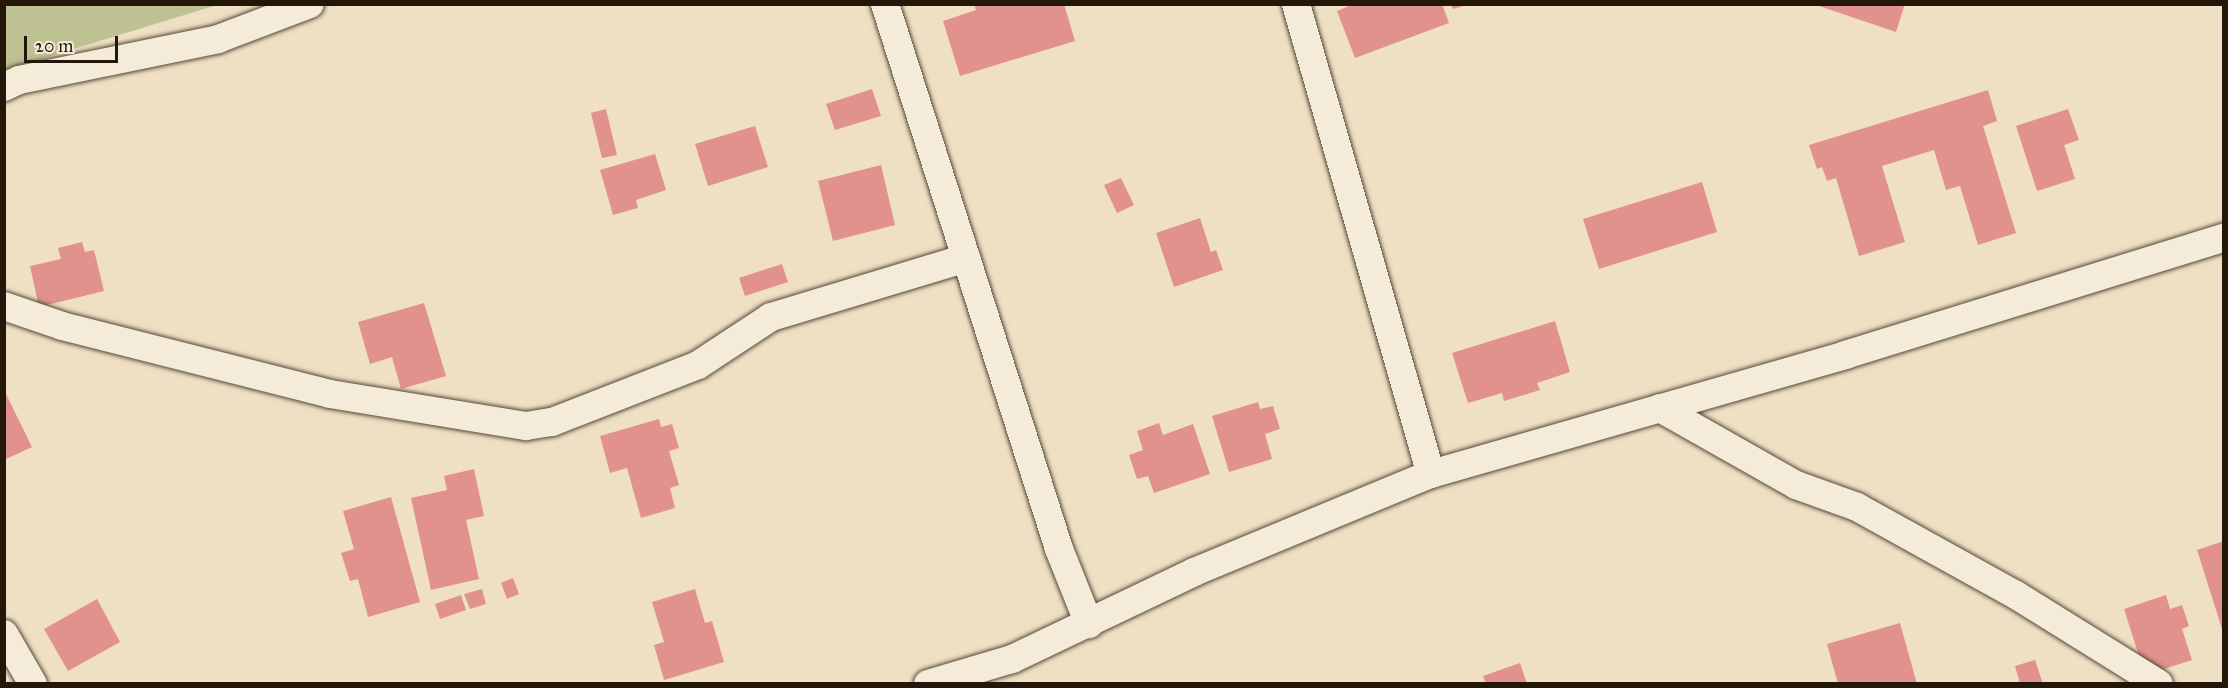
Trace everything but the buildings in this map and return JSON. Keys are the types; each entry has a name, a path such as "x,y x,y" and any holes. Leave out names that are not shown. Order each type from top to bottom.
{"street":[{"path":"4,87 19,80 218,39 310,4"},
{"path":"885,4 1059,549 1089,624"},
{"path":"1296,4 1431,474"},
{"path":"928,684 1012,659 1194,572 1431,474 1660,408 2223,238"},
{"path":"4,306 62,326 330,394 526,426 552,422 698,365 771,317 966,258"},
{"path":"1660,408 1796,485 1857,507 2016,595 2159,684"},
{"path":"4,634 33,684"}],"green space":[{"path":"5,4 217,4 217,5 5,70"}]}
